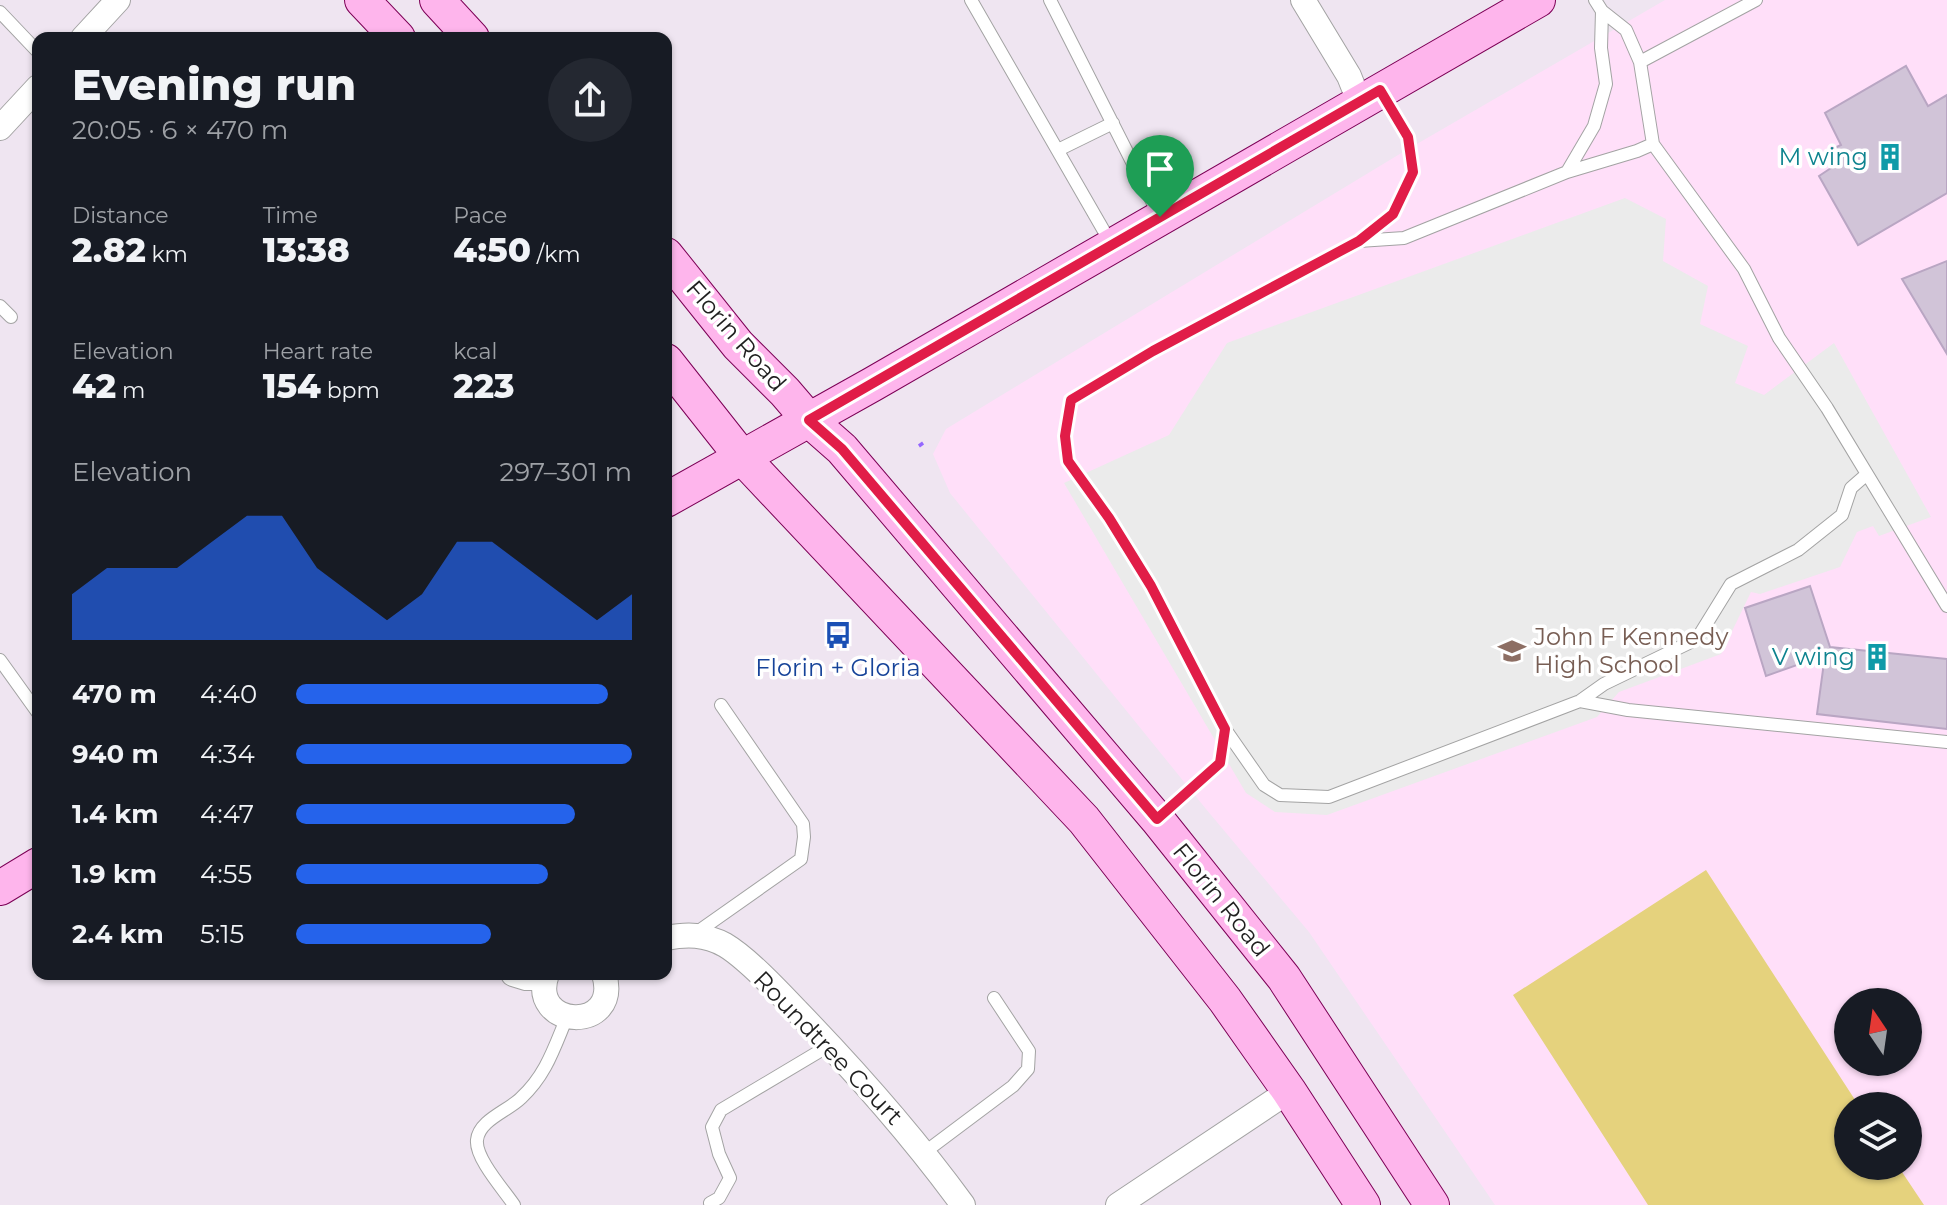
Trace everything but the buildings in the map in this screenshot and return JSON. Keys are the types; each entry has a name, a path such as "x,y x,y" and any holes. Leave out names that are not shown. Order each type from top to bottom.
{"main road":[{"path":"362,0 392,32"},
{"path":"437,0 466,32"},
{"path":"672,496 1538,0"},
{"name":"Florin Road","path":"672,262 738,345 809,420 842,449 1157,819 1284,978 1432,1205"},
{"path":"672,369 741,456 1084,820 1225,1000 1363,1205"},
{"path":"0,888 32,869"}],"street":[{"path":"89,32 118,0"},
{"path":"1303,0 1349,76 1370,96"},
{"path":"0,128 32,93"},
{"name":"Roundtree Court","path":"672,937 707,937 727,946 779,993 925,1152 963,1205"},
{"path":"545,980 544,991 548,1002 567,1017 579,1018 591,1014 600,1006 606,995 605,980"},
{"path":"1118,1205 1289,1091"}],"lane":[{"path":"971,0 1112,245"},
{"path":"1050,0 1160,217"},
{"path":"1640,62 1756,0"},
{"path":"1599,5 1626,30 1640,62 1653,144 1744,269 1779,338 1827,408 1947,606"},
{"path":"1567,172 1594,126 1606,84 1599,5"},
{"path":"0,12 32,46"},
{"path":"1370,96 1408,137 1413,172 1393,214 1359,241 1153,351 1071,400 1065,436 1068,461 1109,518 1151,586 1225,729 1264,785 1280,795 1329,797 1580,701 1604,684 1697,639 1731,584 1798,550 1842,515 1851,488 1867,474"},
{"path":"1058,150 1113,123"},
{"path":"1359,241 1404,238 1567,172 1653,144"},
{"path":"0,306 11,317"},
{"path":"0,660 32,705"},
{"path":"1580,701 1628,710 1947,742"},
{"path":"693,935 801,859 804,837 803,824 721,705"},
{"path":"1157,819 1220,763 1225,729"},
{"path":"925,1152 1013,1086 1028,1069 1029,1051 994,998"},
{"path":"514,1205 479,1155 477,1141 482,1127 520,1099 543,1075 567,1017"},
{"path":"710,1203 719,1198 730,1178 712,1127 721,1110 830,1045"}],"shaded area":[{"name":"John F Kennedy High School","path":"1665,0 1947,0 1947,1205 1495,1205 1309,932 950,493 933,454 946,429 1403,152"},
{"path":"1625,198 1666,219 1663,261 1708,286 1700,324 1748,346 1735,383 1764,395 1834,343 1931,517 1879,536 1873,526 1857,532 1840,567 1760,594 1751,592 1721,654 1619,692 1597,717 1327,815 1275,812 1246,793 1064,483 1169,435 1227,343"},
{"path":"1706,870 1834,1067 1834,1076 1840,1076 1850,1092 1834,1092 1834,1180 1907,1180 1924,1205 1648,1205 1513,995"}],"place":[{"name":"M wing","path":"1890,157"},
{"name":"Florin + Gloria","path":"838,635"},
{"name":"John F Kennedy High School","path":"1512,651"},
{"name":"V wing","path":"1877,657"}],"route":[{"path":"1380,90 1408,137 1413,172 1393,214 1359,241 1153,351 1071,400 1065,436 1068,461 1109,518 1151,586 1225,729 1220,763 1157,819 1093,748 842,449 809,420 1160,217 1380,90"}]}
